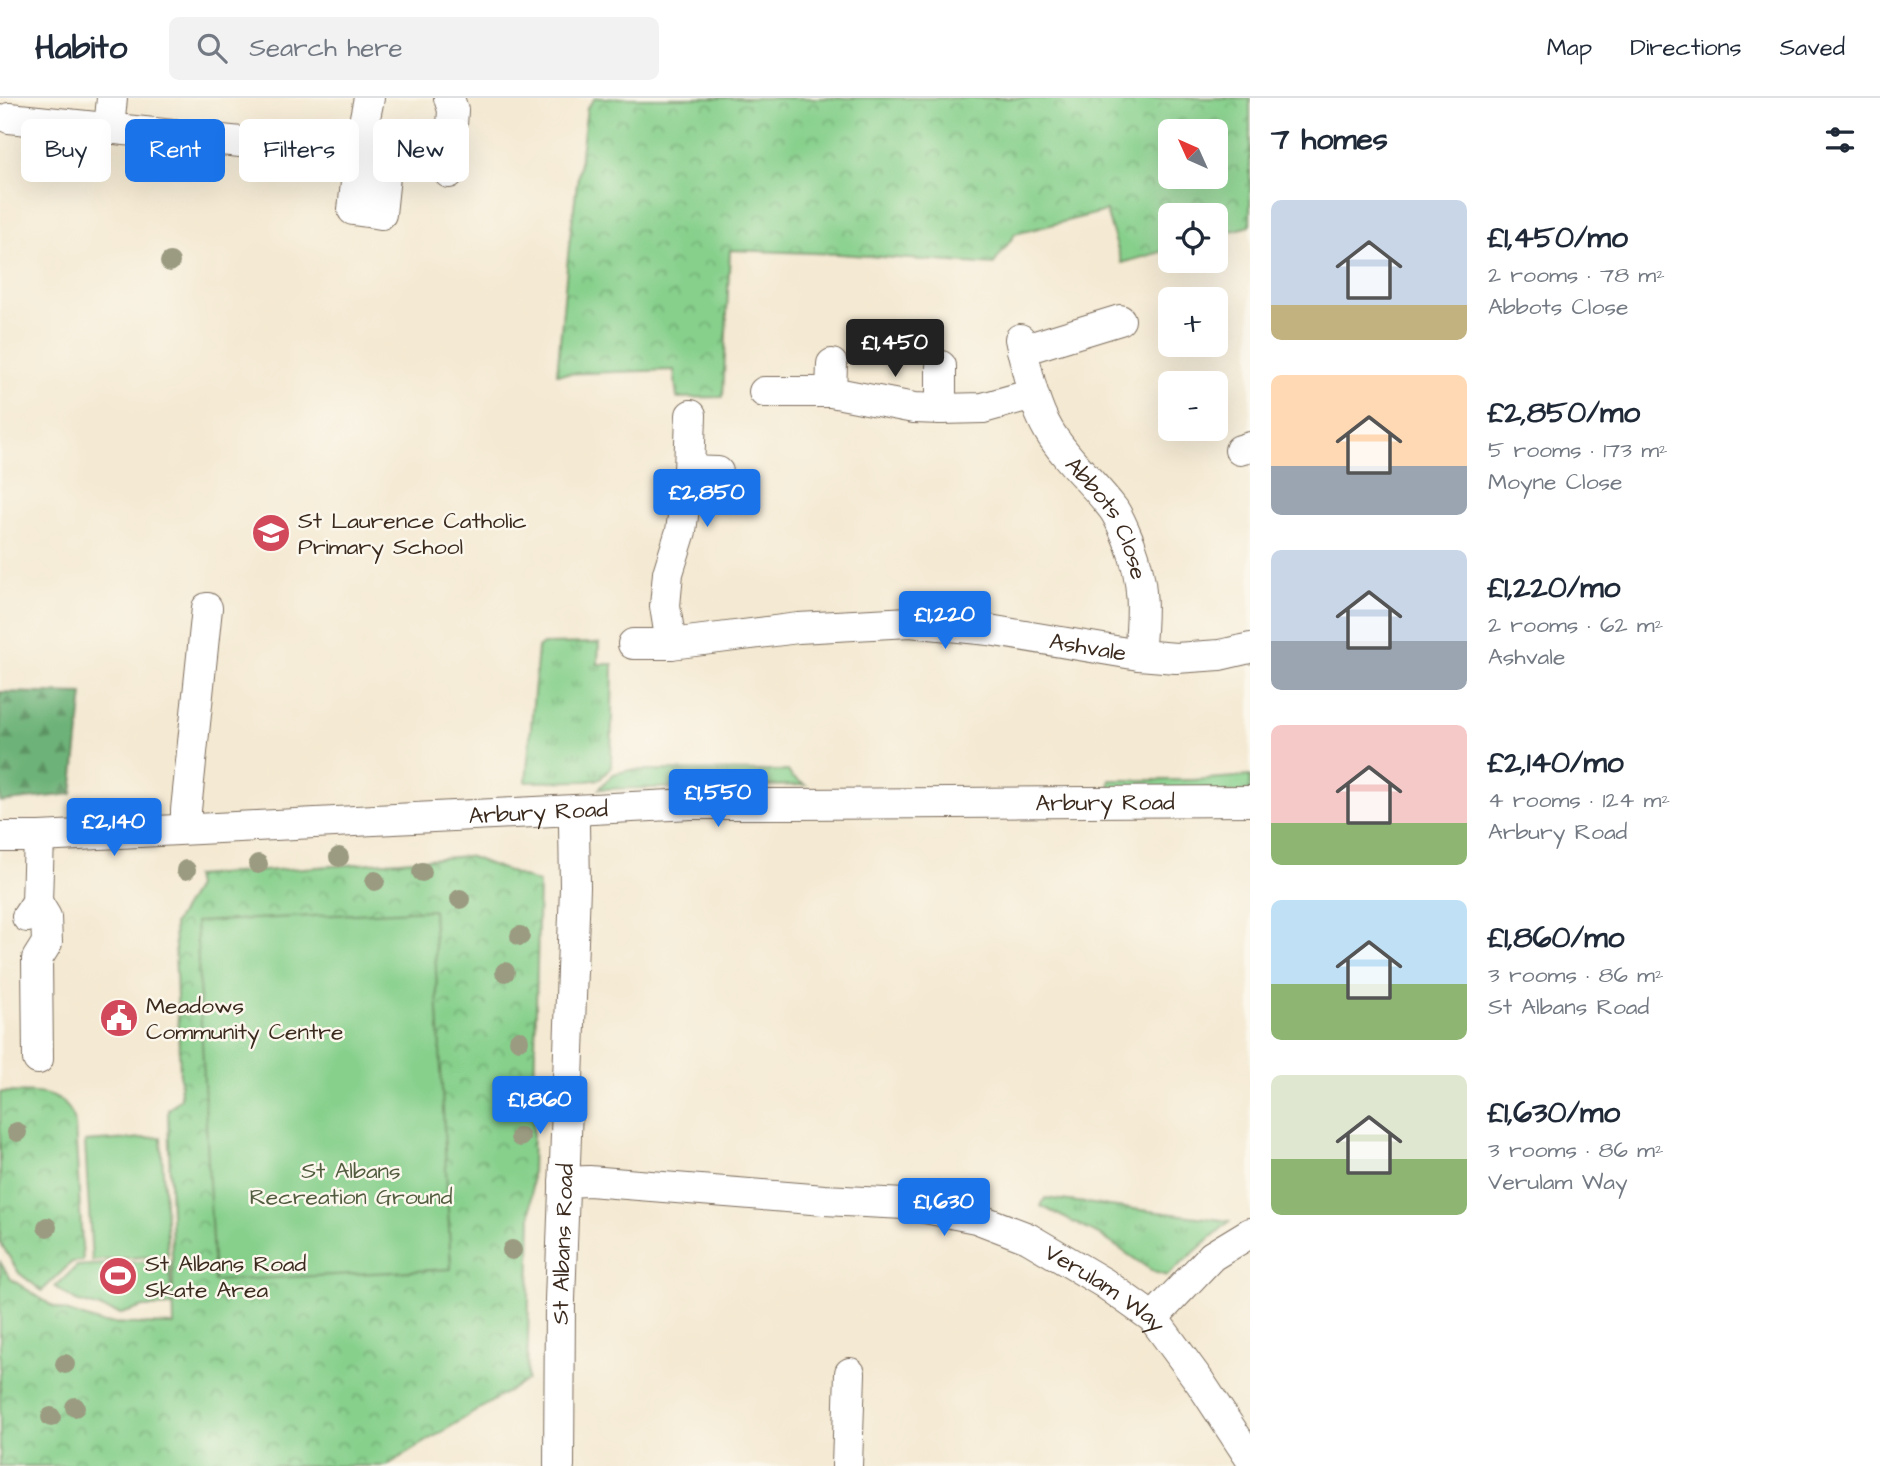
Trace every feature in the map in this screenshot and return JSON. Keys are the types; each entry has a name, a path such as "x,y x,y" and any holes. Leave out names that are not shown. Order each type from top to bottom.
{"street":[{"path":"110,119 112,98"},
{"path":"361,137 369,98"},
{"path":"449,98 452,119"},
{"path":"9,118 21,119"},
{"path":"111,128 239,142"},
{"name":"Abbots Close","path":"1120,320 1021,344 1033,394 1048,430 1068,458 1114,511 1123,526 1135,559 1142,591 1139,655"},
{"path":"942,409 943,366"},
{"path":"764,392 832,378 914,408 942,409 983,408 1033,394"},
{"path":"671,644 665,606 668,573 681,531 689,471 691,415"},
{"path":"689,471 718,472"},
{"path":"186,829 207,608"},
{"name":"Ashvale","path":"633,644 671,644 810,627 910,622 989,630 1093,649 1176,658 1220,655 1250,648"},
{"name":"Arbury Road","path":"0,837 691,804 1250,801"},
{"name":"St Albans Road","path":"559,1466 560,1300 576,810"},
{"path":"38,837 37,902 26,918 26,943 37,959 38,1059"},
{"name":"Arbury Road","path":"0,844 38,837"},
{"name":"Verulam Way","path":"564,1182 589,1181 905,1204 976,1218 1028,1238 1104,1283 1153,1318 1200,1382 1250,1458"},
{"path":"1153,1318 1212,1256 1250,1233"},
{"path":"847,1466 850,1373"}],"green space":[{"path":"595,98 1250,98 1250,226 1228,232 1228,203 1158,203 1158,253 1122,263 1106,211 1015,234 993,265 839,254 730,250 723,397 677,398 674,370 557,374 569,245 587,108"},
{"path":"599,643 598,664 613,664 611,767 600,779 526,782 538,648 543,644"},
{"path":"0,692 83,694 72,794 0,802"},
{"path":"630,770 788,771 805,785 599,789 613,774"},
{"path":"1250,776 1250,793 1109,792 1110,780 1193,780"},
{"name":"St Albans Recreation Ground","path":"468,856 539,883 527,1380 386,1466 0,1466 0,1262 11,1279 54,1307 101,1323 174,1325 168,1110 181,1098 174,924 196,887 194,876"},
{"path":"433,910 451,1269 214,1281 196,922"},
{"path":"0,1092 38,1093 55,1098 69,1109 75,1125 83,1261 72,1262 42,1291 19,1273 0,1242"},
{"path":"161,1137 168,1255 92,1261 85,1142"},
{"path":"1045,1198 1230,1221 1167,1276 1154,1272 1101,1236 1041,1206"},
{"name":"St Albans Road Skate Area","path":"169,1260 172,1306 144,1307 121,1314 76,1301 55,1287 77,1266"}],"place":[{"name":"St Laurence Catholic Primary School","path":"271,533"},
{"name":"Meadows Community Centre","path":"119,1018"},
{"name":"St Albans Road Skate Area","path":"118,1276"}]}
